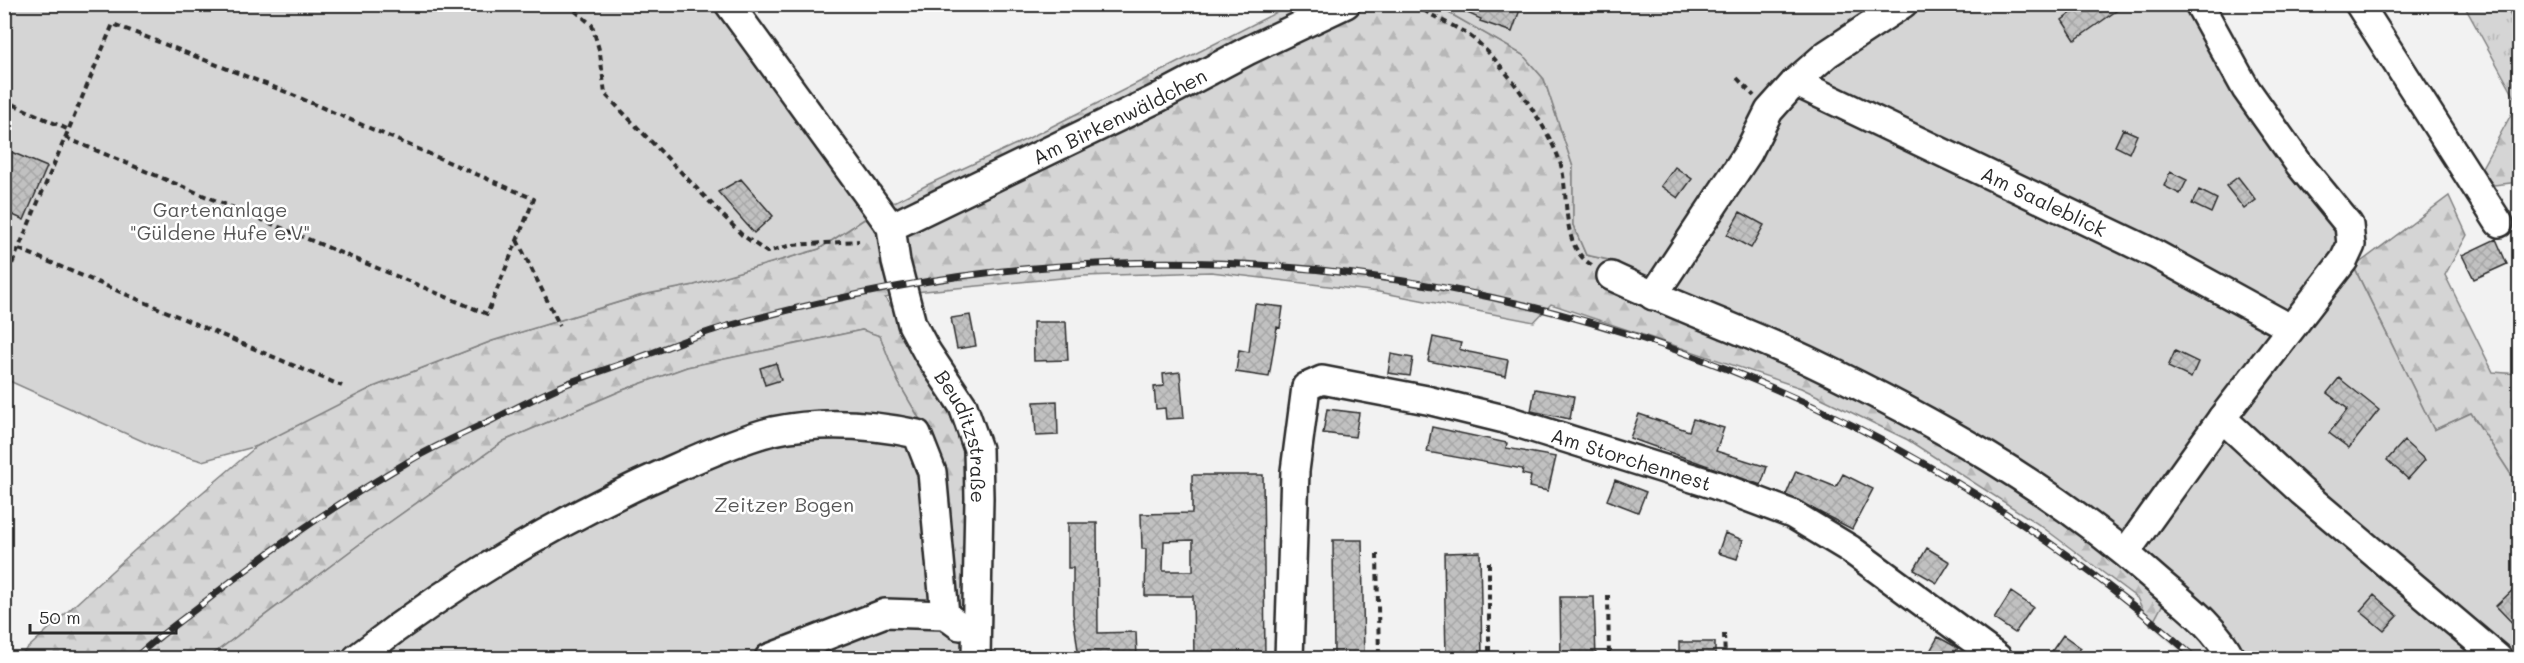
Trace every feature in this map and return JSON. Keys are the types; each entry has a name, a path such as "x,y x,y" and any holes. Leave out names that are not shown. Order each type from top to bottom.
{"street":[{"path":"729,4 891,227"},
{"name":"Am Birkenwäldchen","path":"891,227 1346,4"},
{"path":"1653,296 1707,211 1748,153 1770,111 1796,82 1827,54 1903,4"},
{"path":"2126,552 2222,418 2344,260 2351,245 2349,225 2299,164 2246,89 2199,4"},
{"path":"2359,4 2499,223"},
{"name":"Am Saaleblick","path":"1796,82 2155,254 2290,328"},
{"name":"Beuditzstraße","path":"891,227 896,262 912,324 927,352 963,406 978,449 980,498 976,648"},
{"path":"1611,276 1805,360 1926,420 2064,504 2126,552 2197,616 2223,644 2231,658"},
{"name":"Am Storchennest","path":"1289,658 1295,471 1306,387 1322,380 1427,400 1504,419 1715,485 1792,514 1850,549 1998,658"},
{"path":"2222,418 2302,492 2498,658"},
{"path":"357,658 406,620 504,558 608,498 695,460 772,432 834,423 895,429 917,434 932,472 945,615 976,648"},
{"path":"770,658 885,614 945,615"}],"path":[{"path":"4,22 12,4"},
{"path":"567,4 592,25 600,53 605,94 742,235 767,252 792,245 859,241"},
{"path":"1414,4 1468,34 1494,59 1516,86 1538,119 1559,160 1567,226 1583,260 1611,276"},
{"path":"4,284 67,129 113,24 286,92 534,199 487,314 64,137"},
{"path":"4,100 67,129"},
{"path":"517,240 560,326"},
{"path":"19,249 342,386"},
{"path":"1377,554 1379,658"},
{"path":"1489,562 1490,658"},
{"path":"1608,595 1609,658"},
{"path":"1724,634 1725,658"}],"shaded area":[{"path":"2165,600 2226,658 2187,658 2151,626"}],"green space":[{"path":"1293,4 1435,5 1523,55 1544,79 1573,167 1573,225 1586,255 1618,262 1676,315 1905,418 2005,475 2165,600 2151,626 2137,598 2041,526 1908,440 1801,388 1551,304 1534,322 1379,292 1211,272 1083,276 914,292 885,298 912,336 966,449 967,615 951,611 919,418 898,382 880,336 862,330 687,367 623,390 504,441 373,534 208,658 17,658 136,549 257,446 318,413 373,387 492,341 643,295 694,285 819,249 875,212 929,184 1027,139"},
{"name":"Gartenanlage \"Güldene Hufe e.V\"","path":"5,5 723,5 875,212 819,249 694,285 642,295 492,341 373,387 257,446 202,461 160,449 5,379"},
{"path":"1435,5 2188,5 2290,169 2339,237 2434,430 2471,413 2519,487 2519,658 2226,658 2058,509 1905,418 1676,315 1618,262 1586,255 1573,225 1573,167 1544,79 1523,55"},
{"path":"2464,5 2505,5 2519,32 2519,105"},
{"path":"2518,102 2519,182 2494,185 2480,171"},
{"path":"2449,196 2467,235 2445,275 2493,372 2519,374 2519,487 2471,413 2434,430 2354,267"},
{"name":"Zeitzer Bogen","path":"862,330 880,336 898,382 919,418 940,473 951,611 967,615 967,658 208,658 373,534 504,441 623,390 687,367"}],"building":[{"path":"1447,4 1522,4 1512,32 1480,21 1481,19"},
{"path":"2084,4 2126,4 2075,40 2062,20"},
{"path":"2123,129 2137,135 2129,153 2115,146"},
{"path":"4,149 47,167 24,220 4,211"},
{"path":"1675,167 1692,179 1678,198 1661,186"},
{"path":"2170,172 2187,180 2180,194 2164,186"},
{"path":"2238,177 2256,200 2244,209 2226,186"},
{"path":"741,179 773,216 754,233 718,192"},
{"path":"2199,190 2217,199 2211,213 2192,204"},
{"path":"1740,212 1764,225 1751,248 1727,235"},
{"path":"2496,239 2507,264 2474,279 2462,255"},
{"path":"1255,304 1283,307 1280,328 1277,327 1269,377 1236,372 1239,350 1249,352"},
{"path":"970,315 976,346 957,349 951,318"},
{"path":"1033,322 1066,322 1068,360 1034,361"},
{"path":"1433,337 1461,343 1459,349 1508,360 1505,376 1428,361"},
{"path":"2175,351 2198,362 2191,378 2168,367"},
{"path":"1391,354 1413,358 1410,376 1388,373"},
{"path":"776,363 781,380 765,385 760,368"},
{"path":"1180,372 1184,418 1166,419 1165,408 1156,409 1154,387 1164,386 1163,374"},
{"path":"2339,378 2379,410 2349,448 2329,433 2348,409 2327,393"},
{"path":"1535,389 1574,396 1570,419 1531,411"},
{"path":"1057,401 1058,435 1036,436 1034,402"},
{"path":"1327,409 1359,413 1355,437 1323,433"},
{"path":"1639,414 1689,431 1693,419 1724,428 1716,451 1767,467 1761,485 1630,438"},
{"path":"1432,427 1507,443 1506,448 1556,457 1548,491 1529,487 1531,476 1522,474 1523,469 1427,452"},
{"path":"2404,441 2425,460 2408,479 2387,460"},
{"path":"1796,471 1836,487 1843,474 1873,489 1852,529 1786,495"},
{"path":"1192,475 1263,475 1265,658 1194,658 1193,596 1145,596 1146,549 1142,549 1141,514 1192,513","holes":["1193,540 1193,571 1163,571 1164,541"]},
{"path":"1615,480 1646,492 1638,512 1607,500"},
{"path":"1068,523 1097,523 1098,633 1136,632 1137,658 1079,658 1073,614 1073,568 1068,568"},
{"path":"1725,533 1743,540 1737,559 1718,553"},
{"path":"1333,540 1362,540 1364,658 1334,658"},
{"path":"1927,548 1950,562 1937,583 1914,570"},
{"path":"1480,552 1482,658 1446,658 1444,553"},
{"path":"2520,583 2520,631 2496,606"},
{"path":"2011,592 2033,607 2015,633 1994,619"},
{"path":"2374,595 2398,616 2384,631 2360,611"},
{"path":"1560,597 1594,597 1596,658 1561,658"},
{"path":"2063,635 2081,648 2073,658 2047,658"},
{"path":"1938,637 1958,648 1952,658 1926,658"},
{"path":"1679,642 1715,642 1715,658 1679,658"}],"railway":[{"path":"135,658 255,563 358,492 431,449 582,378 724,327 884,289 965,276 1047,267 1205,263 1360,275 1513,302 1661,345 1804,402 1942,474 2072,559 2195,658"}]}
